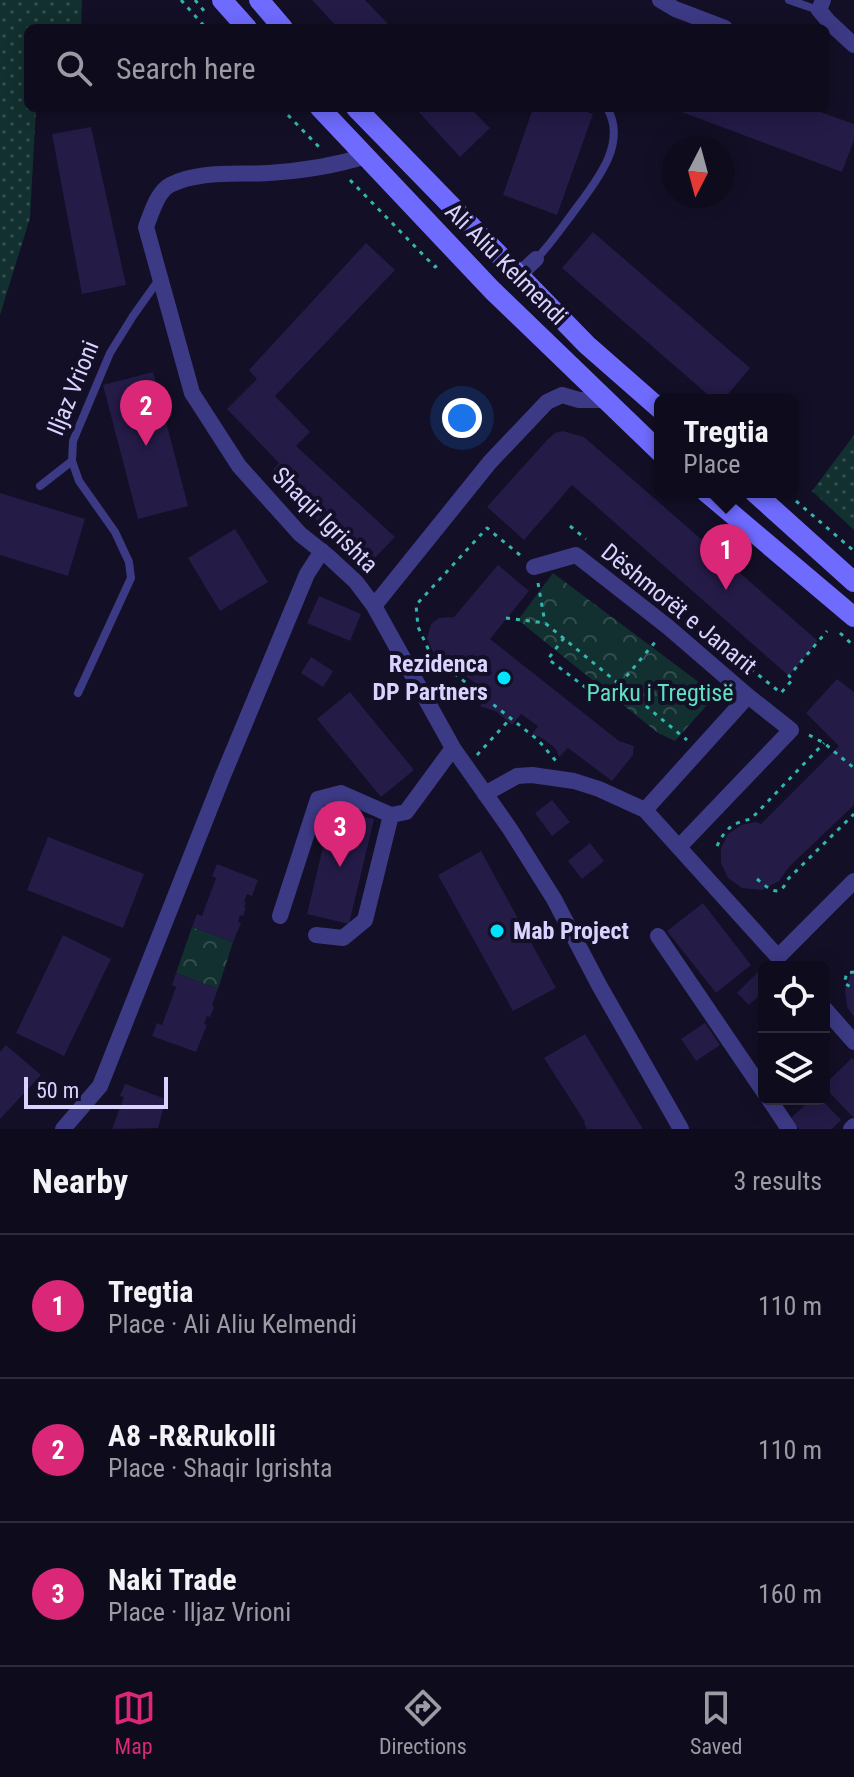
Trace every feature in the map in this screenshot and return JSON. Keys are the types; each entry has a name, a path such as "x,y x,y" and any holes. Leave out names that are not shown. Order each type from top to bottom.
{"main road":[{"path":"222,0 243,24"},
{"path":"259,0 280,24"},
{"name":"Ali Aliu Kelmendi","path":"324,112 492,290 654,446"},
{"name":"Ali Aliu Kelmendi","path":"360,112 587,345 654,404"},
{"path":"713,498 854,617"},
{"path":"761,498 854,582"}],"street":[{"path":"660,0 714,24"},
{"path":"821,5 829,22 854,45"},
{"name":"Shaqir Igrishta","path":"366,156 336,165 270,173 200,176 168,186 153,208 146,227 192,393 239,466 300,534 356,582 374,606 453,748 554,899 681,1129"},
{"path":"518,276 536,259"},
{"path":"374,606 490,462 547,402 562,395 579,400 606,400"},
{"path":"63,1129 100,1086 222,778 307,574 322,551"},
{"name":"Dëshmorët e Janarit","path":"534,567 576,555 791,730 679,847"},
{"name":"Dëshmorët e Janarit","path":"645,810 748,696"},
{"path":"280,916 318,799 341,793 391,815 406,812 453,748"},
{"path":"485,794 517,776 532,775 574,781 645,810 781,961"},
{"path":"316,935 343,938 365,920 391,815"},
{"path":"783,961 854,881"},
{"path":"658,936 758,1083"},
{"path":"830,1015 854,1042"},
{"path":"773,1105 789,1129"}],"lane":[{"path":"789,0 821,5"},
{"path":"536,259 591,190 610,155 614,126 609,112"},
{"name":"Iljaz Vrioni","path":"78,693 131,578 129,562 115,532 79,481 72,461 73,441 110,353 160,278"},
{"path":"40,486 72,461"}],"path":[{"path":"181,0 202,24"},
{"path":"285,112 435,267"},
{"path":"796,501 854,551"},
{"path":"570,526 595,546"},
{"path":"487,528 416,605 418,627 431,655 538,740 574,781"},
{"path":"506,618 545,623 699,750"},
{"path":"691,621 781,693 793,679 789,676 827,631"},
{"path":"620,684 668,627"},
{"path":"564,638 548,659 593,693 589,697"},
{"path":"467,767 511,718"},
{"path":"717,846 723,833 737,822 751,819 824,743 854,768"},
{"path":"757,879 771,890 779,891 785,887 787,880 854,814"},
{"path":"854,972 847,973 844,983 854,989"}],"green space":[{"path":"0,0 82,0 81,24 24,24 24,112 36,112 30,218 0,315"},
{"path":"854,435 854,530 812,491"},
{"name":"Parku i Tregtisë","path":"553,573 716,695 675,741 658,733 518,620"},
{"path":"192,927 233,942 218,989 176,973"}],"building":[{"path":"312,0 365,0 388,24 334,24"},
{"path":"419,112 474,112 490,128 460,157"},
{"path":"532,112 593,114 557,215 503,195"},
{"path":"682,112 820,112 854,124 854,140 842,172"},
{"path":"91,127 126,285 82,294 52,134"},
{"path":"593,232 750,368 728,394 707,394 562,268"},
{"path":"366,243 395,270 275,396 310,432 296,446 395,537 365,568 270,474 279,463 227,409 257,379 249,370"},
{"path":"153,372 188,506 138,519 103,385"},
{"path":"563,431 584,437 818,641 789,676 572,485 524,540 487,507 548,439"},
{"path":"0,493 85,519 68,576 0,555"},
{"path":"235,529 268,582 220,611 188,558"},
{"name":"Rezidenca DP Partners","path":"498,565 529,591 490,639 619,741 634,746 633,755 612,781 568,748 559,757 556,749 545,740 538,736 530,737 538,726 521,714 512,725 497,712 480,706 489,693 433,652 427,638 431,624 439,618 454,617"},
{"path":"319,596 361,614 350,641 307,623"},
{"path":"311,657 333,671 323,687 301,673"},
{"path":"837,679 854,692 854,805 789,867 779,881 762,890 742,888 728,878 721,863 721,848 728,834 741,825 761,824 839,746 806,713"},
{"path":"350,692 414,770 381,797 317,719"},
{"path":"552,800 570,822 552,836 535,813"},
{"path":"332,809 374,819 349,924 307,914"},
{"path":"48,837 144,874 123,928 27,890"},
{"path":"590,843 604,861 582,879 568,861"},
{"name":"Mab Project","path":"481,851 556,988 513,1011 438,875"},
{"path":"217,864 258,880 252,896 247,894 244,902 246,908 243,916 240,915 238,922 241,923 233,942 192,927 197,914 202,916 216,878 212,876"},
{"path":"703,903 751,965 716,993 667,931"},
{"path":"63,935 111,959 64,1056 16,1033"},
{"path":"854,970 854,1017 847,1007 845,990"},
{"path":"758,972 758,997 749,1005 737,993"},
{"path":"176,973 218,989 196,1052 152,1036 157,1023 162,1025 176,987 172,985"},
{"path":"705,1023 720,1045 696,1061 681,1039"},
{"path":"585,1034 643,1129 587,1129 544,1058"},
{"path":"6,1045 41,1075 0,1119 0,1052"},
{"path":"852,1058 854,1060 854,1118 830,1093 830,1079"},
{"path":"125,1084 166,1099 158,1128 112,1129 124,1097 120,1096"},
{"path":"805,1105 827,1105 841,1120 832,1129 799,1129 790,1119"}],"place":[{"name":"A8 -R&Rukolli","path":"146,446"},
{"name":"Tregtia","path":"726,590"},
{"name":"Rezidenca DP Partners","path":"504,678"},
{"name":"Naki Trade","path":"340,867"},
{"name":"Mab Project","path":"497,931"}]}
